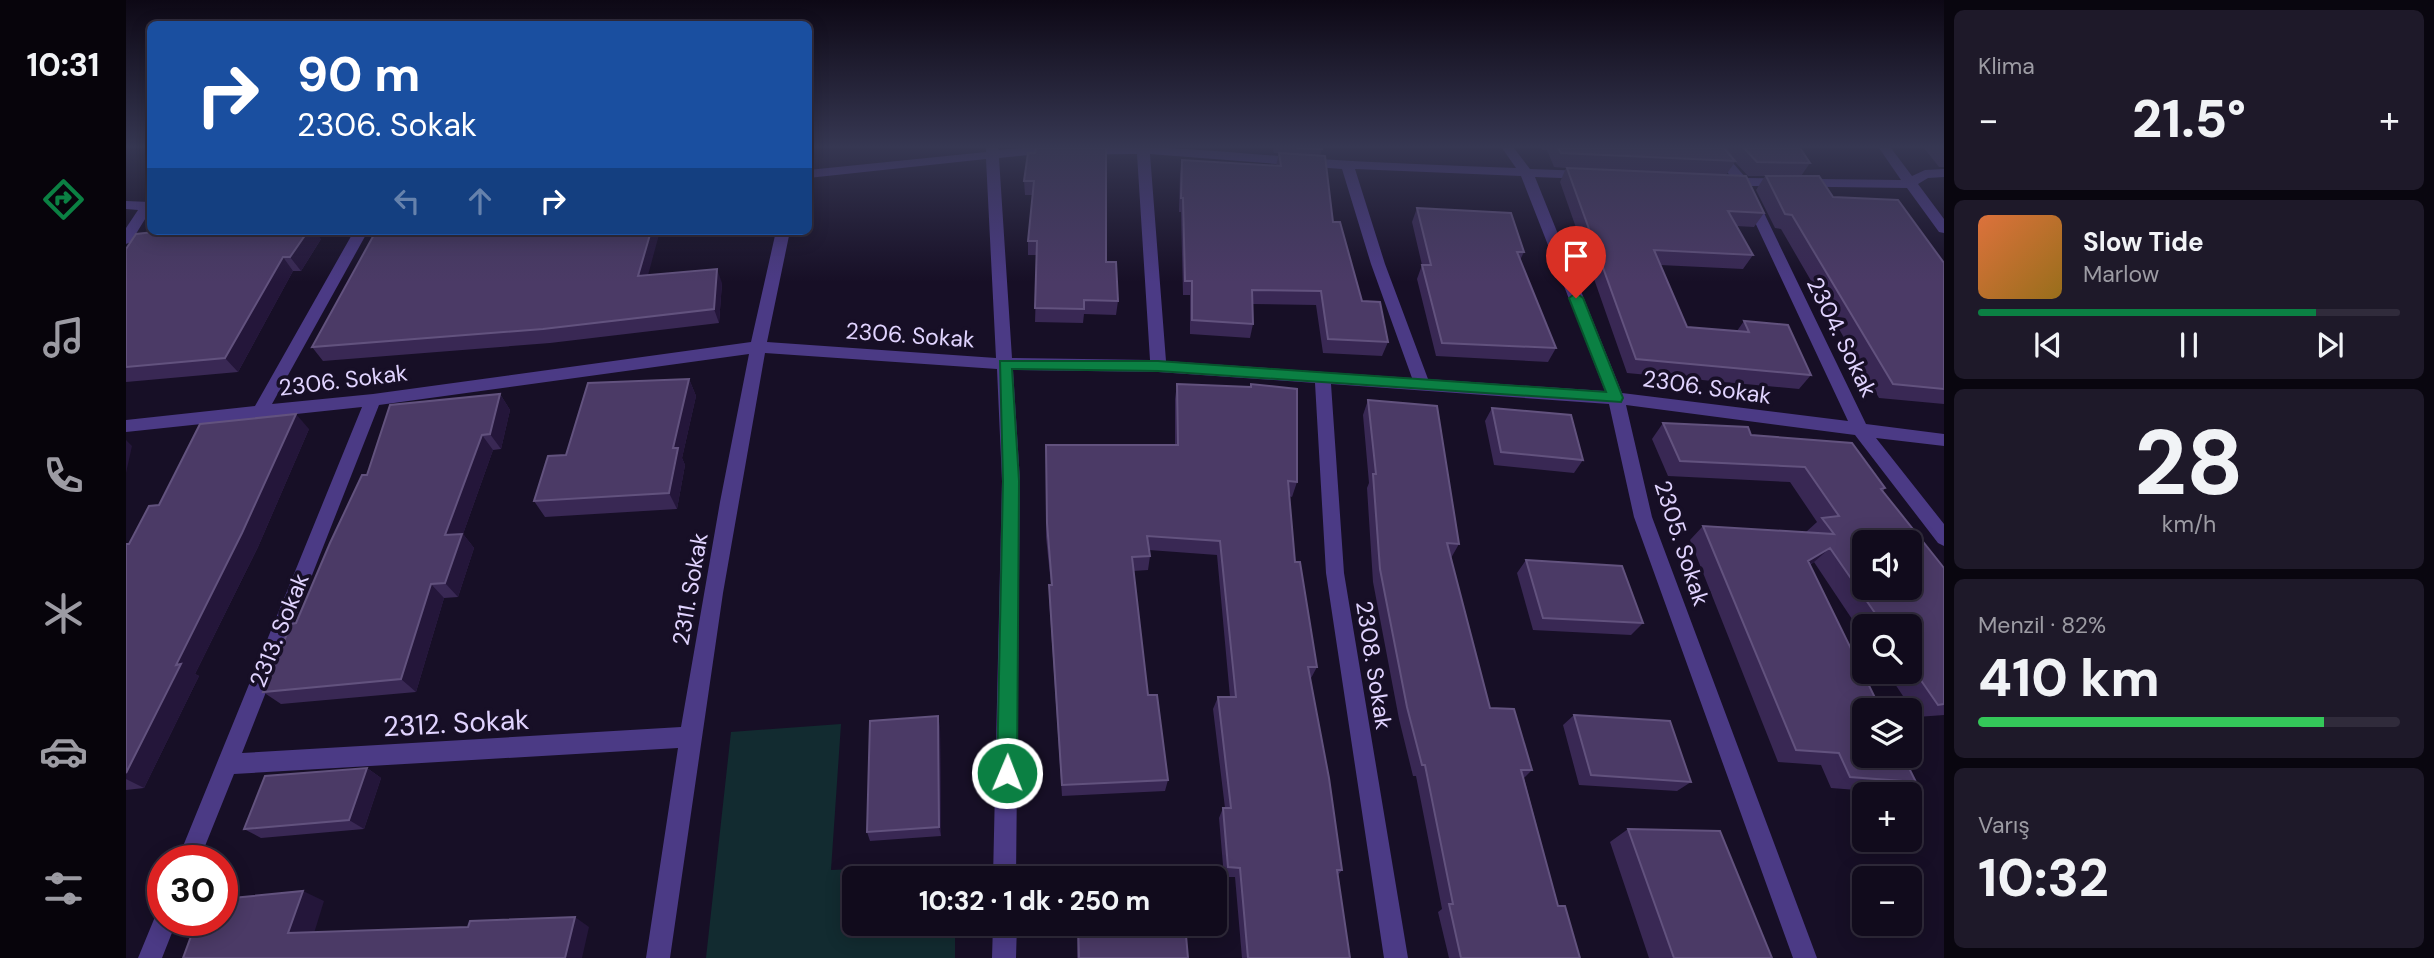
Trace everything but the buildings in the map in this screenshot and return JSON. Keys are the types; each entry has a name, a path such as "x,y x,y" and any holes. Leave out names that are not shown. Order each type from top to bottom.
{"street":[{"path":"995,193 1011,481 1005,866"},
{"path":"1146,193 1158,366"},
{"path":"1356,193 1378,264 1422,384"},
{"name":"2305. Sokak","path":"1534,193 1616,398 1643,517 1805,958"},
{"name":"2304. Sokak","path":"1748,193 1861,430 1944,538"},
{"path":"1917,193 1944,229"},
{"path":"126,205 147,206"},
{"path":"126,239 147,209"},
{"path":"260,412 359,235"},
{"name":"2311. Sokak","path":"658,958 690,737 756,347 782,235"},
{"name":"2306. Sokak","path":"126,426 373,400 756,347 1005,364 1158,366 1616,398 1944,440"},
{"name":"2308. Sokak","path":"1323,378 1335,573 1396,958"},
{"name":"2313. Sokak","path":"194,845 373,400"},
{"name":"2312. Sokak","path":"225,764 690,737"},
{"path":"150,958 159,936"},
{"path":"1004,958 1005,936"}],"green space":[{"path":"841,724 831,870 842,870 842,936 955,936 955,958 706,958 731,732"}],"route":[{"path":"1007,773 1011,481 1005,364 1158,366 1616,398 1576,298"}]}
